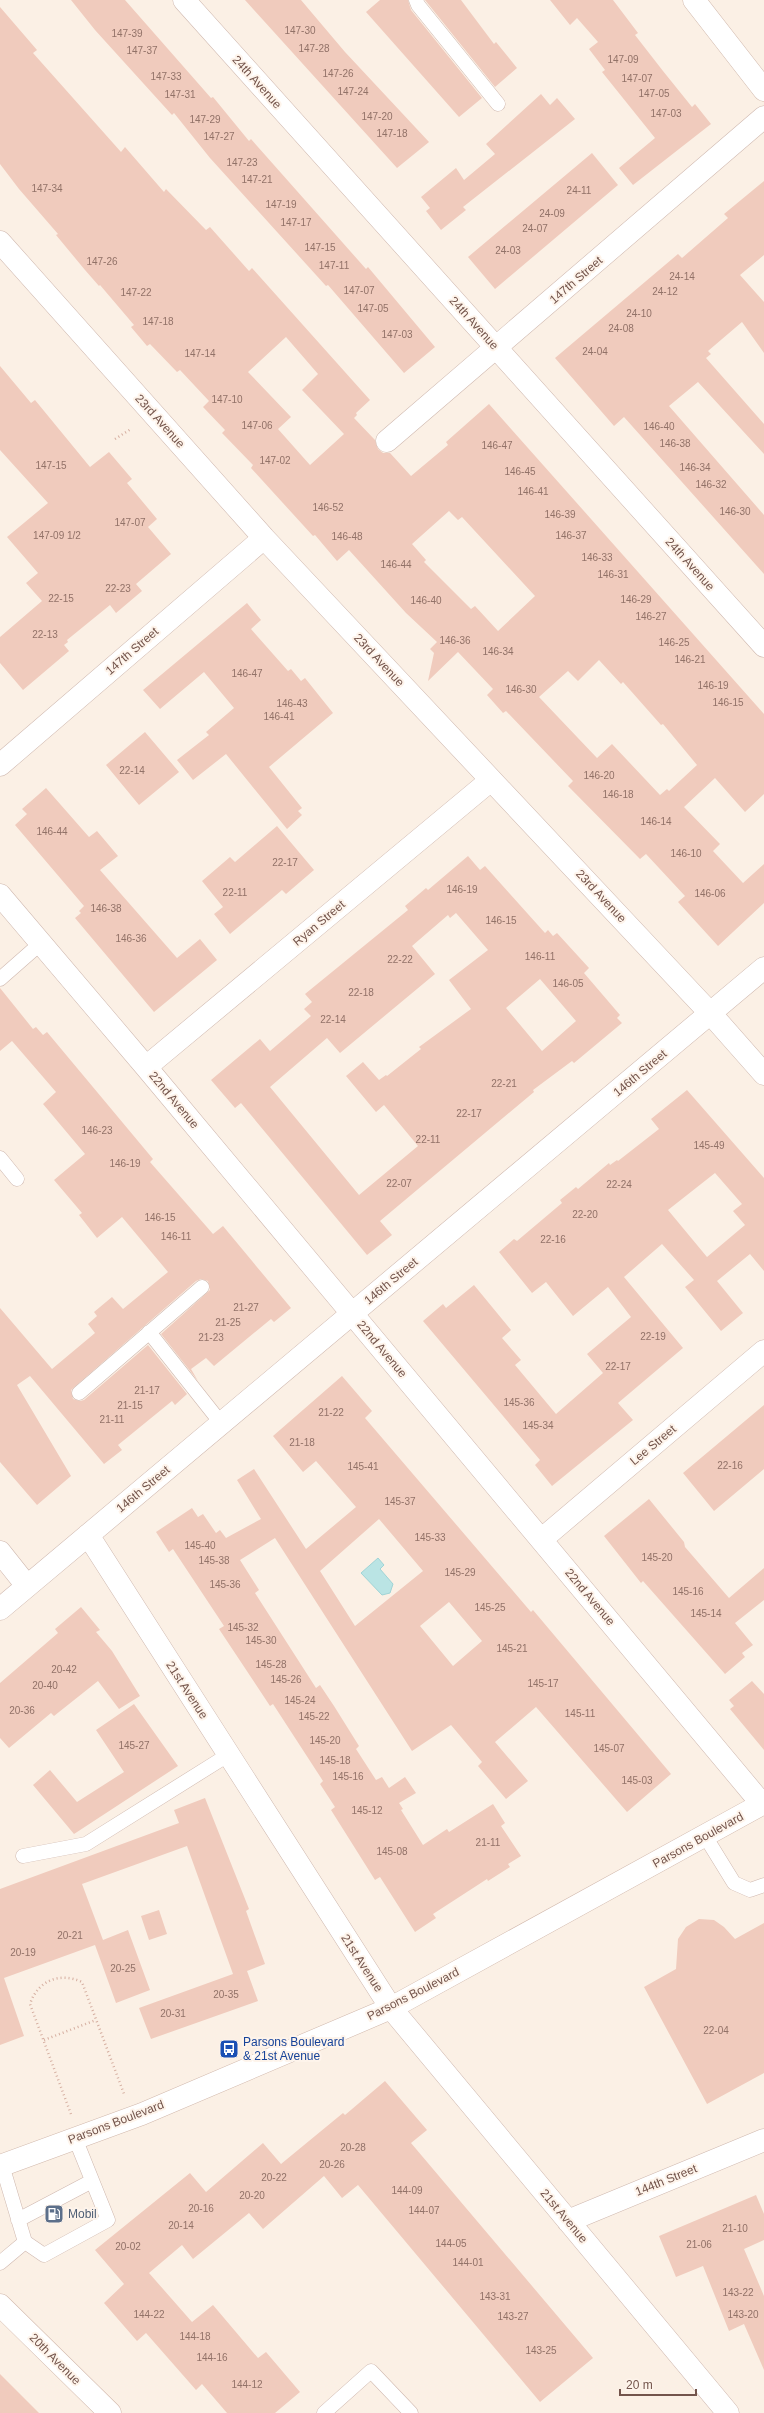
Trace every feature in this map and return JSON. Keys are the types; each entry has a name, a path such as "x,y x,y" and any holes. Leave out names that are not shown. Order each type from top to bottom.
{"street":[{"name":"24th Avenue","path":"184,0 764,646"},
{"path":"694,0 764,90"},
{"name":"147th Street","path":"387,441 764,117"},
{"name":"23rd Avenue","path":"0,242 264,538 711,1014 764,1074"},
{"name":"147th Street","path":"0,765 264,538"},
{"name":"Ryan Street","path":"146,1067 492,780"},
{"name":"22nd Avenue","path":"0,895 763,1803"},
{"name":"146th Street","path":"0,1609 764,968"},
{"name":"Lee Street","path":"542,1539 764,1352"},
{"name":"21st Avenue","path":"88,1536 391,2008 728,2413"},
{"path":"0,1552 28,1586"},
{"name":"Parsons Boulevard","path":"1,2165 142,2114 391,2008 763,1803"},
{"name":"144th Street","path":"568,2221 764,2140"},
{"name":"20th Avenue","path":"0,2305 110,2413"}],"lane":[{"path":"416,0 418,5 498,104"},
{"path":"0,979 41,943"},
{"path":"0,1158 17,1179"},
{"path":"79,1392 202,1287"},
{"path":"149,1332 221,1423"},
{"path":"23,1856 86,1844 228,1755"},
{"path":"705,1836 734,1883 750,1890 764,1885"},
{"path":"1,2165 25,2242 44,2255 108,2220 75,2138"},
{"path":"18,2220 92,2181"},
{"path":"0,2263 25,2242"},
{"path":"324,2413 371,2371 411,2413"}],"path":[{"path":"115,439 131,429"},
{"path":"71,2115 30,2004 38,1988 51,1979 62,1977 72,1978 82,1982 124,2094"},
{"path":"44,2040 96,2020"}],"water":[{"path":"378,1558 384,1565 380,1569 393,1584 390,1593 382,1595 361,1573"}],"building":[{"path":"71,0 125,0 211,98 213,97 249,141 251,139 366,269 368,267 435,347 404,373 328,285 326,286 210,158 174,113 172,115 95,30"},
{"path":"245,0 301,0 345,52 429,142 397,168"},
{"path":"380,0 408,0 411,10 482,98 459,117 366,12"},
{"path":"425,0 461,0 494,44 496,42 517,68 495,87"},
{"path":"550,0 613,0 638,33 635,35 663,71 692,107 695,104 711,124 633,185 619,168 655,138 602,72 605,70 589,49 598,42 577,18 570,25"},
{"path":"0,7 37,50 33,53 121,152 125,147 164,192 166,189 206,230 210,227 249,271 252,268 370,400 356,413 357,415 354,418 375,440 378,449 383,453 390,453 411,476 448,445 446,442 489,404 764,714 764,794 745,812 715,778 684,807 720,844 713,851 743,883 764,864 764,903 718,946 678,902 685,896 646,854 640,859 568,786 573,781 506,711 503,713 487,695 493,689 458,652 428,681 434,653 430,649 437,642 406,613 349,550 337,561 315,535 313,536 251,468 253,465 222,433 225,430 203,407 209,401 180,370 177,372 150,344 147,346 131,327 134,325 100,285 99,286 85,270 56,235 58,234 19,189 0,164","holes":["286,337 318,374 302,390 344,434 310,465 278,429 291,417 248,372","449,511 458,520 462,517 535,596 498,631 475,606 471,609 424,562 426,560 412,544","599,660 621,684 623,682 661,725 663,724 697,765 669,791 667,789 660,795 612,744 597,758 539,697 568,671 578,681"]},
{"path":"541,94 550,105 557,98 575,119 463,207 466,210 441,230 426,211 430,208 421,197 456,168 464,180 495,154 486,144"},
{"path":"592,153 618,185 495,289 468,257"},
{"path":"764,181 764,255 740,275 764,302 764,353 742,322 708,351 711,354 706,358 764,424 764,454 698,382 669,406 764,515 764,574 624,417 614,426 555,358 678,254 682,258 728,218 724,214"},
{"path":"0,366 31,403 35,400 90,467 109,452 132,479 127,483 157,519 148,527 171,554 136,584 142,591 116,613 110,605 67,640 68,642 64,645 69,651 23,690 0,663 0,637 42,601 26,583 38,573 7,537 48,503 0,450"},
{"path":"247,603 261,620 251,629 288,671 291,669 301,681 305,678 333,713 269,767 302,808 298,811 302,815 287,829 226,754 193,780 177,760 209,735 206,732 234,708 204,672 160,709 143,690"},
{"path":"145,732 179,772 139,805 106,765"},
{"path":"46,788 89,837 97,831 118,856 100,870 177,958 200,939 217,960 154,1012 75,918 81,913 79,911 84,906 15,825 27,814 22,809"},
{"path":"277,826 314,870 286,894 282,890 230,934 214,914 223,907 202,881 230,857 235,862"},
{"path":"468,856 480,870 485,866 545,933 548,930 553,936 557,933 589,968 584,973 620,1015 617,1018 622,1023 574,1063 572,1061 533,1090 534,1092 380,1221 392,1235 367,1255 241,1103 235,1108 211,1080 260,1039 270,1051 311,1016 304,1009 312,1002 305,994 408,910 405,906 426,888 428,890","holes":["456,913 488,950 449,980 471,1009 419,1047 421,1049 387,1076 386,1075 379,1080 363,1062 346,1076 376,1112 384,1105 418,1146 359,1195 270,1087 327,1038 340,1053 435,974 412,946 448,915 450,918","540,979 576,1021 542,1051 506,1008"]},
{"path":"0,988 33,1029 36,1027 43,1035 47,1032 153,1159 150,1162 213,1234 223,1226 291,1308 274,1322 271,1319 214,1366 206,1358 191,1369 198,1381 161,1334 210,1290 208,1281 201,1279 196,1281 71,1390 73,1399 80,1401 84,1400 148,1345 187,1394 175,1405 172,1401 118,1445 122,1450 104,1464 30,1376 17,1385 71,1476 37,1505 0,1462 0,1308 52,1369 95,1333 88,1324 97,1316 94,1312 112,1297 123,1309 168,1272 122,1217 97,1238 79,1215 82,1213 54,1180 85,1154 43,1104 56,1092 12,1041 0,1051"},
{"path":"687,1090 764,1178 764,1271 750,1254 717,1281 743,1313 721,1331 685,1287 694,1280 662,1244 624,1277 683,1348 618,1403 633,1420 552,1486 535,1465 540,1460 423,1321 443,1304 446,1308 474,1285 511,1330 502,1338 521,1360 515,1365 556,1414 603,1373 587,1354 631,1317 608,1287 573,1316 546,1282 532,1293 499,1252 514,1239 517,1241 562,1203 560,1200 576,1187 578,1189 609,1163 610,1165 617,1160 618,1161 659,1129 651,1119","holes":["715,1173 742,1204 733,1211 745,1225 707,1257 668,1210"]},
{"path":"342,1376 372,1411 365,1418 531,1612 533,1610 671,1774 627,1812 536,1707 495,1742 528,1781 506,1799 478,1766 482,1762 451,1725 412,1751 275,1538 240,1560 259,1590 255,1593 316,1688 320,1685 334,1706 359,1746 356,1749 376,1780 382,1777 389,1788 405,1777 416,1793 399,1803 403,1809 401,1810 423,1845 447,1829 449,1832 493,1804 505,1823 501,1826 521,1856 508,1864 510,1867 488,1881 487,1879 433,1914 436,1918 415,1932 380,1877 375,1880 331,1810 335,1807 320,1784 323,1781 273,1704 270,1706 219,1629 224,1626 173,1549 169,1552 156,1532 192,1508 198,1517 203,1514 216,1533 220,1530 226,1538 261,1519 237,1480 254,1469 306,1549 356,1507 316,1461 303,1472 273,1436","holes":["379,1519 423,1571 355,1626 320,1571","449,1602 482,1641 453,1666 420,1626"]},
{"path":"764,1405 764,1469 714,1511 683,1473"},
{"path":"649,1499 684,1542 685,1547 729,1598 764,1568 764,1600 735,1623 753,1645 742,1653 745,1657 725,1674 643,1581 641,1583 604,1536"},
{"path":"81,1607 100,1630 96,1632 112,1651 140,1696 119,1709 98,1681 54,1716 51,1713 9,1748 0,1738 0,1683 58,1633 55,1629"},
{"path":"752,1681 764,1694 764,1750 730,1709 734,1706 729,1700"},
{"path":"134,1704 178,1766 74,1834 33,1785 50,1770 77,1802 124,1772 96,1730"},
{"path":"205,1798 249,1909 246,1911 265,1964 247,1971 258,2001 151,2039 139,2008 233,1974 187,1846 82,1884 103,1940 128,1930 150,1990 116,2003 95,1945 4,1978 24,2036 0,2045 0,1889 179,1823 174,1810"},
{"path":"159,1910 167,1934 149,1940 141,1916"},
{"path":"699,1919 714,1920 724,1927 735,1939 764,1923 764,2073 707,2104 644,1987 676,1969 678,1939 686,1927"},
{"path":"385,2081 427,2130 411,2143 593,2358 540,2402 358,2185 342,2198 324,2176 263,2229 249,2213 193,2259 182,2245 149,2273 192,2322 213,2305 258,2358 266,2352 300,2392 275,2413 227,2413 202,2384 196,2390 146,2333 137,2341 104,2303 124,2284 95,2250 190,2173 206,2192 263,2143 281,2164 343,2113 345,2115"},
{"path":"756,2195 764,2214 764,2240 744,2249 764,2296 764,2370 744,2324 729,2331 703,2266 676,2277 659,2236"},
{"path":"0,2374 39,2413 0,2413"}],"place":[{"name":"Parsons Boulevard & 21st Avenue","path":"229,2049"},
{"name":"Mobil","path":"54,2214"}]}
